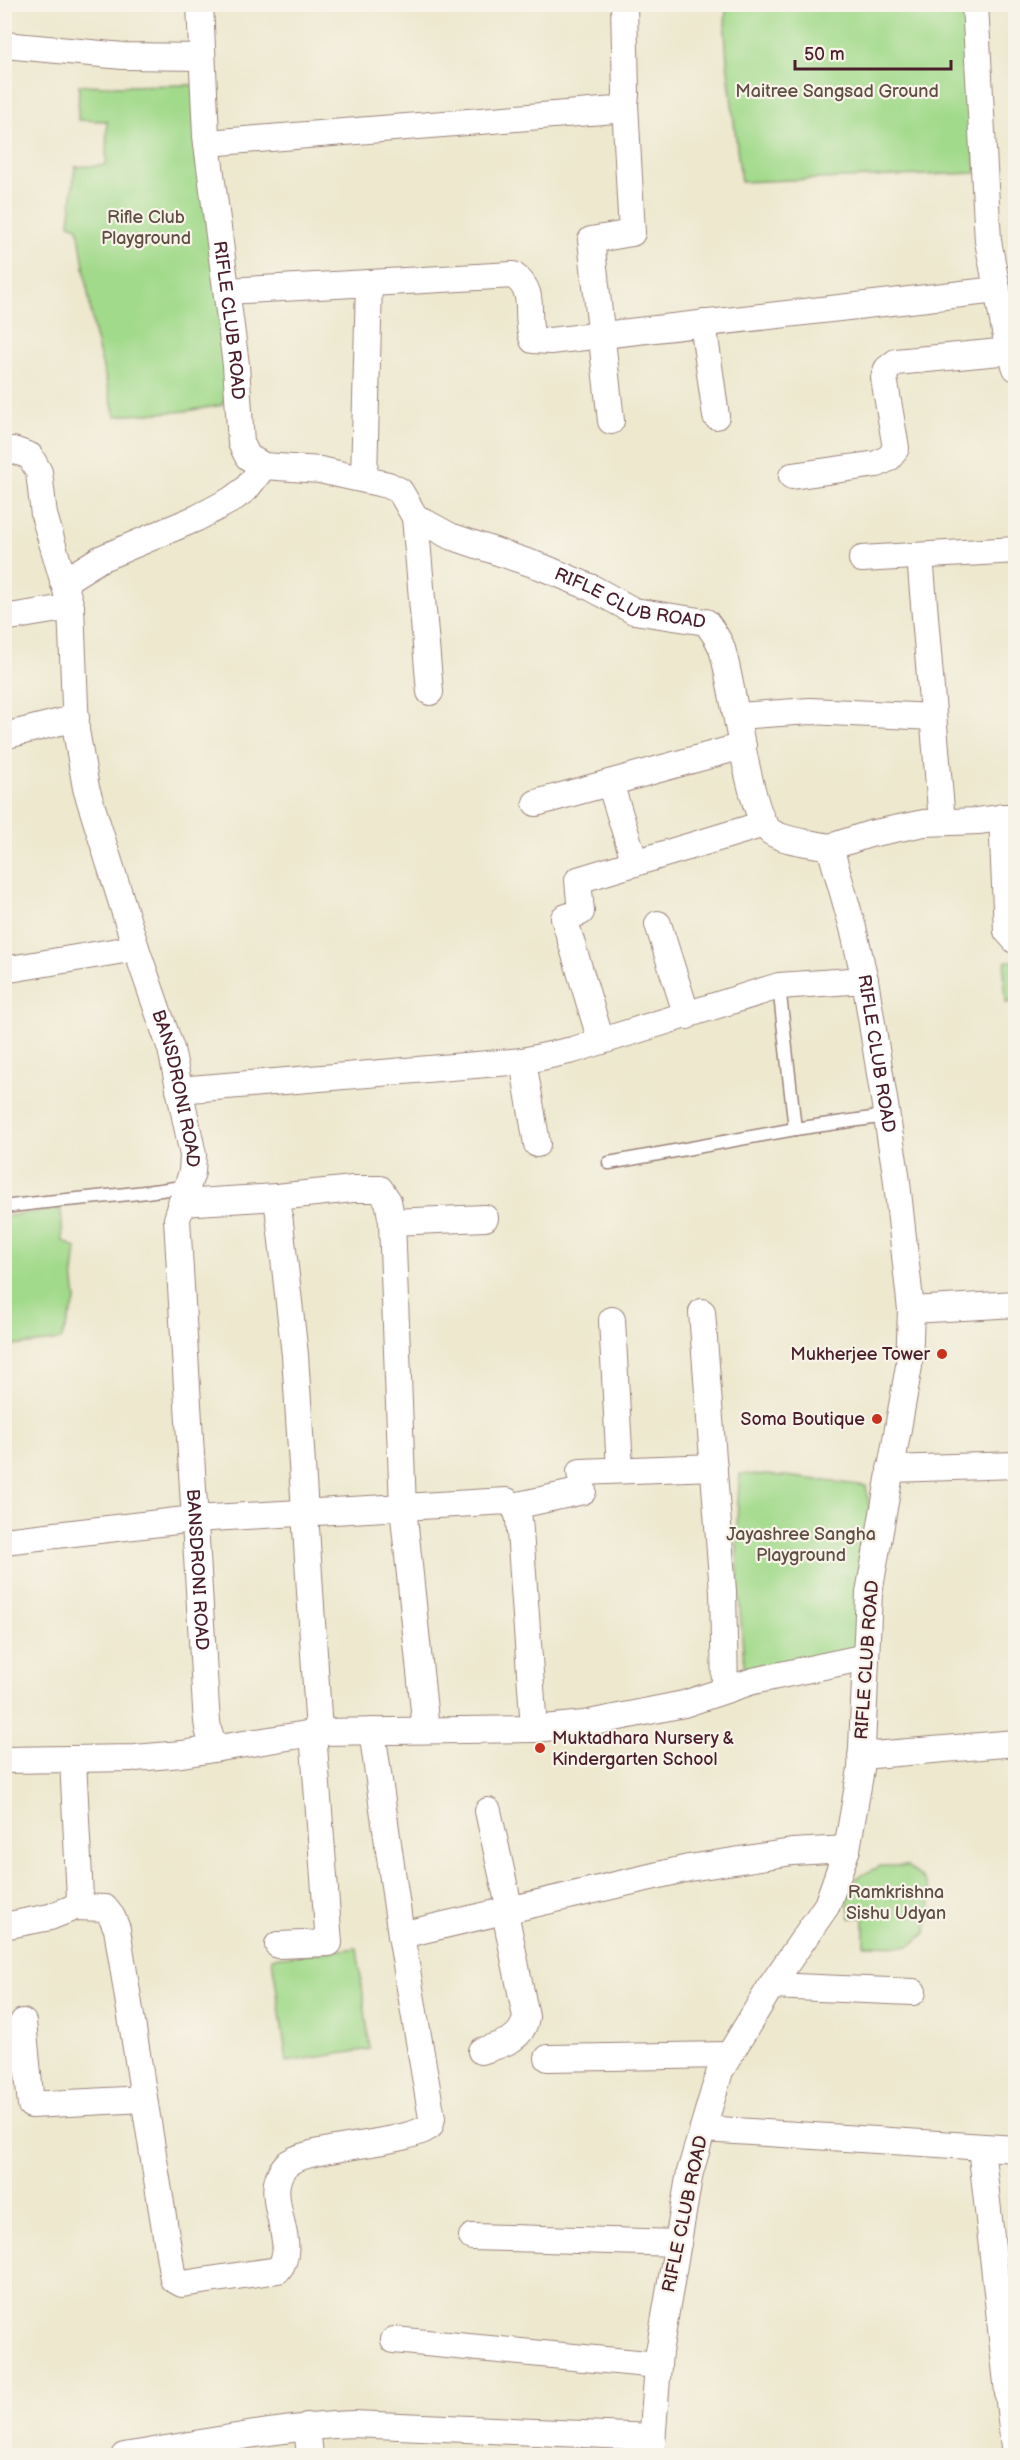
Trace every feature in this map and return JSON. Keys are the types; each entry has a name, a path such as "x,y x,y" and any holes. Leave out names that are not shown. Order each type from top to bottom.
{"street":[{"name":"RIFLE CLUB ROAD","path":"200,4 208,143 236,365 240,443 249,457 264,466"},
{"path":"611,421 591,240 632,233 624,104 624,4"},
{"path":"792,476 877,464 889,458 896,448 884,378 887,369 896,362 1013,360 988,241 975,4"},
{"path":"4,45 123,56 202,57"},
{"path":"208,143 615,110 624,104"},
{"path":"227,291 513,275 524,282 530,296 528,328 533,340 549,341 997,290"},
{"path":"364,478 369,283"},
{"path":"703,323 716,416"},
{"name":"BANSDRONI ROAD","path":"4,452 13,450 30,456 39,472 44,514 70,607 76,730 86,788 136,948 171,1049 193,1155 192,1172 177,1219 207,1716 212,1741 217,1747"},
{"path":"63,582 100,559 197,518 231,500 246,489 264,466 320,470 388,485 400,491 415,517 430,692"},
{"name":"RIFLE CLUB ROAD","path":"415,517 450,536 542,567 592,588 634,611 705,622 721,646 754,795 764,824"},
{"path":"862,560 1016,550"},
{"path":"920,556 942,822"},
{"path":"4,618 70,607"},
{"path":"737,716 810,711 933,717"},
{"path":"4,736 76,718"},
{"path":"536,803 743,746"},
{"path":"610,783 635,862"},
{"path":"601,1041 564,918 581,912 578,880 764,824 771,832 785,837 830,847 870,834 924,823 1009,817 1007,931 1016,941"},
{"name":"RIFLE CLUB ROAD","path":"651,2446 658,2365 690,2172 720,2071 771,1986 826,1905 847,1849 861,1756 869,1593 909,1366 911,1310 896,1174 865,981 830,847"},
{"path":"658,924 687,1016"},
{"path":"4,970 136,948"},
{"path":"179,1090 523,1061 687,1016 779,986 865,981"},
{"path":"523,1061 537,1144"},
{"path":"184,1194 277,1197 353,1189 380,1189 388,1201 392,1222 403,1507 426,1730"},
{"path":"277,1197 295,1355 329,1943 278,1945"},
{"path":"392,1222 485,1218"},
{"path":"911,1310 1016,1304"},
{"path":"702,1312 723,1592 725,1689"},
{"path":"612,1320 620,1470"},
{"path":"890,1469 1016,1466"},
{"path":"514,1506 583,1491 580,1472 714,1467"},
{"path":"4,1541 194,1519 507,1502 518,1512 534,1729"},
{"path":"4,1760 40,1758 73,1761 170,1755 316,1732 534,1729 584,1724 684,1704 753,1681 866,1657"},
{"path":"4,1926 50,1917 75,1907 105,1908 117,1929 173,2279 182,2284 278,2270 284,2262 286,2251 279,2218 277,2192 280,2176 286,2164 299,2157 331,2148 414,2135 430,2126 431,2105 402,1935 372,1731"},
{"path":"861,1756 1016,1743"},
{"path":"73,1761 80,1898 75,1907"},
{"path":"481,2051 517,2038 525,2029 526,2017 488,1811"},
{"path":"402,1935 690,1868 792,1852 847,1849"},
{"path":"771,1986 913,1992"},
{"path":"23,2022 31,2105 144,2098"},
{"path":"548,2058 729,2055"},
{"path":"703,2129 1016,2149"},
{"path":"981,2147 1015,2456"},
{"path":"472,2237 678,2243"},
{"path":"394,2340 658,2365"},
{"path":"124,2456 153,2453 256,2432 353,2424 651,2446"},
{"path":"307,2426 310,2456"}],"lane":[{"path":"779,986 795,1129"},
{"path":"609,1163 795,1129 886,1116"},
{"path":"4,1208 70,1199 154,1192 184,1194"}],"green space":[{"name":"Maitree Sangsad Ground","path":"726,5 969,5 976,173 741,182 727,61"},
{"name":"Rifle Club Playground","path":"79,85 199,85 229,390 222,405 187,411 115,416 94,332 78,227 69,224 75,167 106,165 107,121 78,120"},
{"path":"1006,961 1015,961 1015,1002 1006,1003 1004,969"},
{"path":"61,1209 63,1241 76,1248 73,1273 76,1300 61,1340 5,1347 5,1216"},
{"name":"Jayashree Sangha Playground","path":"740,1474 786,1476 866,1486 870,1512 858,1650 745,1675 737,1549"},
{"name":"Ramkrishna Sishu Udyan","path":"880,1866 907,1866 924,1880 930,1892 931,1911 926,1933 910,1946 864,1945 864,1917 850,1918 846,1889 858,1877"},
{"path":"357,1948 370,2049 287,2062 272,1958"}],"place":[{"name":"Mukherjee Tower","path":"942,1354"},
{"name":"Soma Boutique","path":"877,1419"},
{"name":"Muktadhara Nursery & Kindergarten School","path":"540,1748"}]}
